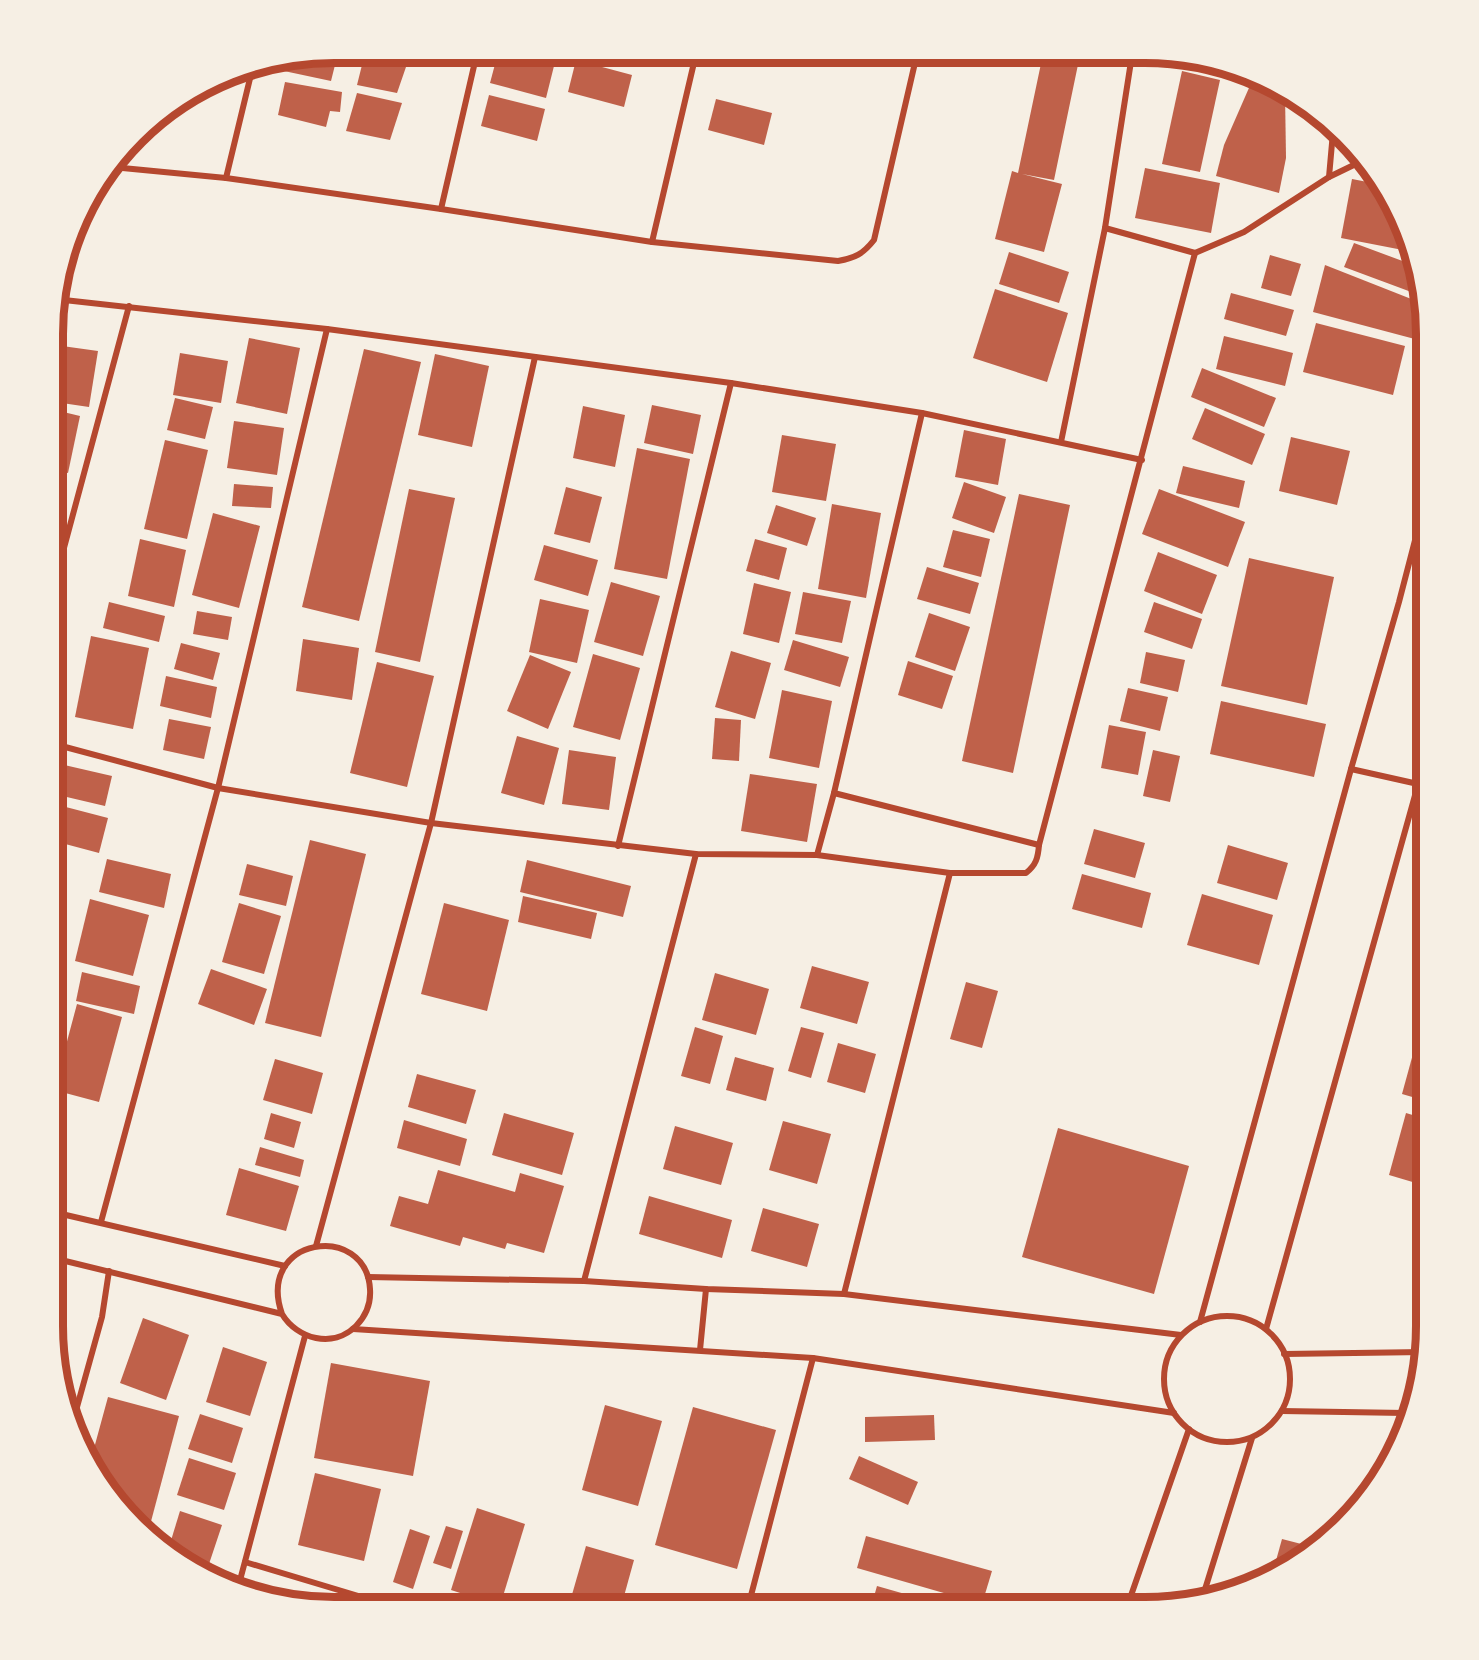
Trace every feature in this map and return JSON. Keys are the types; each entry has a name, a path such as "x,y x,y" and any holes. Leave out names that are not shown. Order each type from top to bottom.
{"street":[{"path":"441,208 475,63"},
{"path":"651,242 694,63"},
{"path":"120,168 226,178 441,208 651,242 838,261 854,258 868,249 874,240 914,63"},
{"path":"1061,442 1105,228 1131,63"},
{"path":"226,178 251,76"},
{"path":"1329,177 1332,138"},
{"path":"1105,228 1195,254 1244,232 1329,177 1356,163"},
{"path":"63,746 218,788 431,823 696,854 817,855 950,873 1026,873 1036,862 1195,254"},
{"path":"65,300 327,329 731,382 922,413 1142,460"},
{"path":"63,552 129,306"},
{"path":"101,1222 218,788 327,329"},
{"path":"316,1246 431,823 535,357"},
{"path":"618,846 731,382"},
{"path":"817,855 834,793 922,413"},
{"path":"1200,1322 1416,537"},
{"path":"1351,769 1416,784"},
{"path":"1266,1329 1416,791"},
{"path":"834,793 1039,845"},
{"path":"584,1281 696,854"},
{"path":"844,1294 950,873"},
{"path":"63,1214 285,1266"},
{"path":"336,1247 345,1250 360,1263 368,1277 370,1293 368,1309 353,1329 338,1337 321,1339 305,1336 291,1326 282,1314 277,1300 277,1286 285,1266 306,1248 336,1247"},
{"path":"63,1260 282,1314"},
{"path":"76,1410 102,1317 109,1270"},
{"path":"368,1277 584,1281 706,1289 844,1294 1181,1335"},
{"path":"700,1350 706,1289"},
{"path":"1223,1316 1252,1321 1266,1329 1277,1340 1288,1362 1290,1378 1288,1395 1282,1411 1272,1424 1252,1438 1226,1443 1206,1438 1189,1429 1174,1413 1165,1391 1165,1367 1181,1335 1200,1322 1223,1316"},
{"path":"353,1329 813,1358 1174,1413"},
{"path":"240,1580 305,1336"},
{"path":"1284,1354 1415,1352"},
{"path":"751,1597 813,1358"},
{"path":"1282,1411 1402,1413"},
{"path":"1130,1597 1189,1429"},
{"path":"1205,1590 1252,1438"},
{"path":"245,1562 362,1597"}],"building":[{"path":"336,63 331,81 284,71 285,67 298,65"},
{"path":"362,63 394,63 406,67 397,93 357,85"},
{"path":"495,63 541,63 554,66 546,98 490,83"},
{"path":"575,63 587,63 632,75 624,107 568,92"},
{"path":"1041,63 1078,63 1054,180 1022,174 1062,184 1044,252 995,239 1012,171 1018,173"},
{"path":"1182,71 1220,80 1200,172 1162,164"},
{"path":"285,82 342,92 340,112 330,111 326,127 278,115"},
{"path":"1250,85 1285,102 1286,158 1279,193 1216,176 1224,145"},
{"path":"357,93 402,103 390,140 346,131"},
{"path":"489,95 545,109 537,141 481,126"},
{"path":"716,99 772,113 764,145 708,130"},
{"path":"1145,168 1220,183 1211,233 1135,218"},
{"path":"1352,179 1370,182 1388,214 1403,250 1341,238"},
{"path":"1354,243 1407,262 1413,293 1344,267"},
{"path":"1009,252 1069,272 1059,303 999,284"},
{"path":"1270,255 1301,264 1291,296 1261,288"},
{"path":"1325,265 1414,300 1416,339 1313,312"},
{"path":"995,289 1068,313 1047,382 973,358"},
{"path":"1231,293 1294,310 1286,336 1224,319"},
{"path":"1316,323 1405,346 1393,395 1303,372"},
{"path":"1224,336 1293,353 1285,386 1216,369"},
{"path":"249,338 300,348 287,414 236,403"},
{"path":"63,346 98,351 89,407 63,403"},
{"path":"364,349 421,362 359,621 302,607"},
{"path":"180,353 228,361 221,403 173,395"},
{"path":"435,354 489,366 472,447 418,435"},
{"path":"1202,368 1276,398 1264,427 1191,397"},
{"path":"175,398 213,407 205,439 167,430"},
{"path":"652,405 701,415 693,454 644,443"},
{"path":"583,406 625,415 615,467 573,458"},
{"path":"1205,408 1265,434 1252,465 1192,439"},
{"path":"63,412 80,416 68,473 63,472"},
{"path":"234,421 284,428 277,475 227,468"},
{"path":"964,430 1006,439 998,485 955,477"},
{"path":"782,435 836,444 826,501 772,492"},
{"path":"1291,437 1350,451 1337,505 1279,491"},
{"path":"165,440 208,450 187,539 144,529"},
{"path":"637,448 690,459 667,579 614,569"},
{"path":"1183,466 1245,481 1239,508 1176,493"},
{"path":"964,482 1006,497 994,533 952,518"},
{"path":"234,484 273,487 271,508 232,506"},
{"path":"566,487 602,497 590,543 554,534"},
{"path":"409,489 455,498 420,662 375,652"},
{"path":"1159,489 1245,522 1228,567 1142,534"},
{"path":"1019,494 1070,505 1013,773 962,761"},
{"path":"832,504 881,513 866,598 818,589"},
{"path":"776,505 816,518 807,546 767,533"},
{"path":"213,513 260,526 239,608 192,595"},
{"path":"953,530 990,539 981,577 943,567"},
{"path":"140,539 186,550 174,607 128,596"},
{"path":"755,539 787,548 779,580 746,571"},
{"path":"544,545 598,560 588,596 534,580"},
{"path":"1158,552 1217,575 1202,614 1144,591"},
{"path":"1249,558 1334,577 1307,705 1221,686"},
{"path":"927,567 979,583 970,614 917,599"},
{"path":"611,582 660,596 643,656 594,642"},
{"path":"754,583 791,592 779,643 743,634"},
{"path":"803,592 851,601 842,643 795,634"},
{"path":"540,599 589,610 577,663 529,652"},
{"path":"109,602 165,616 159,642 103,628"},
{"path":"1154,602 1202,619 1192,649 1144,632"},
{"path":"197,611 232,617 228,640 193,634"},
{"path":"929,613 970,627 955,671 915,657"},
{"path":"91,636 149,648 133,729 75,717"},
{"path":"303,639 359,648 352,700 296,691"},
{"path":"793,640 849,657 840,687 784,670"},
{"path":"181,643 220,653 213,680 174,669"},
{"path":"731,651 771,663 755,719 715,707"},
{"path":"1146,652 1185,660 1178,692 1140,683"},
{"path":"593,654 640,668 620,740 573,727"},
{"path":"530,655 571,672 548,729 507,711"},
{"path":"908,661 953,676 942,709 898,695"},
{"path":"377,662 434,676 407,787 350,773"},
{"path":"166,676 217,687 211,718 160,706"},
{"path":"1128,688 1168,697 1160,731 1120,721"},
{"path":"782,690 832,701 819,768 769,758"},
{"path":"1221,701 1326,724 1314,777 1210,754"},
{"path":"715,718 741,720 739,761 712,759"},
{"path":"169,719 211,727 204,759 163,750"},
{"path":"1109,725 1146,732 1138,775 1101,768"},
{"path":"517,736 559,748 544,805 501,793"},
{"path":"569,750 616,757 609,810 562,804"},
{"path":"1153,750 1180,756 1170,802 1143,796"},
{"path":"63,765 112,776 105,806 63,796"},
{"path":"750,774 817,784 807,842 741,831"},
{"path":"63,806 108,818 99,853 63,843"},
{"path":"1094,829 1145,843 1135,878 1084,864"},
{"path":"310,840 366,854 321,1037 265,1023"},
{"path":"1228,845 1288,863 1277,900 1217,883"},
{"path":"107,859 171,874 164,908 99,892"},
{"path":"527,860 631,886 623,917 520,892"},
{"path":"247,864 293,876 286,906 239,895"},
{"path":"1082,874 1151,893 1142,928 1072,909"},
{"path":"1202,894 1273,915 1259,965 1187,945"},
{"path":"523,896 597,913 591,939 518,922"},
{"path":"90,899 149,915 133,976 75,961"},
{"path":"239,903 281,916 264,974 222,962"},
{"path":"444,903 509,920 487,1011 421,994"},
{"path":"812,966 869,982 857,1024 800,1008"},
{"path":"211,969 267,989 254,1025 198,1004"},
{"path":"82,972 140,986 134,1014 76,1001"},
{"path":"715,973 769,989 756,1035 702,1020"},
{"path":"966,982 998,991 982,1048 950,1039"},
{"path":"77,1004 122,1017 99,1102 63,1092 63,1056"},
{"path":"695,1027 723,1036 710,1084 681,1076"},
{"path":"801,1027 824,1033 811,1078 788,1071"},
{"path":"838,1043 876,1054 865,1093 827,1082"},
{"path":"1416,1043 1416,1098 1402,1094"},
{"path":"735,1057 774,1068 766,1101 726,1090"},
{"path":"275,1059 323,1073 312,1114 263,1100"},
{"path":"417,1074 476,1090 466,1124 408,1107"},
{"path":"271,1113 301,1122 294,1148 264,1139"},
{"path":"504,1113 574,1133 562,1175 492,1155"},
{"path":"1406,1113 1416,1116 1416,1183 1389,1175"},
{"path":"404,1120 467,1139 460,1166 397,1148"},
{"path":"783,1121 831,1134 817,1184 769,1170"},
{"path":"675,1126 733,1143 721,1185 663,1169"},
{"path":"1058,1128 1189,1166 1154,1294 1022,1257"},
{"path":"260,1147 304,1160 300,1177 255,1165"},
{"path":"239,1168 299,1186 286,1231 226,1215"},
{"path":"438,1170 515,1192 520,1173 564,1186 544,1253 507,1243 505,1249 463,1237 460,1246 390,1226 399,1196 428,1204"},
{"path":"649,1196 732,1220 722,1258 639,1234"},
{"path":"763,1208 819,1224 807,1267 751,1251"},
{"path":"143,1318 189,1335 166,1400 120,1383"},
{"path":"223,1347 267,1362 250,1416 206,1402"},
{"path":"331,1363 430,1381 413,1476 314,1458"},
{"path":"108,1397 179,1416 150,1525 119,1491 93,1451"},
{"path":"605,1405 662,1421 638,1506 582,1490"},
{"path":"693,1407 776,1430 737,1569 655,1545"},
{"path":"200,1414 243,1428 232,1463 188,1449"},
{"path":"934,1415 935,1440 865,1442 865,1417"},
{"path":"859,1456 918,1482 908,1505 849,1479"},
{"path":"189,1458 236,1473 224,1510 177,1495"},
{"path":"315,1473 381,1489 364,1561 298,1545"},
{"path":"477,1508 525,1524 503,1597 472,1597 451,1590"},
{"path":"180,1511 222,1525 208,1566 171,1542"},
{"path":"446,1526 463,1531 451,1569 433,1563"},
{"path":"410,1529 430,1536 413,1589 393,1582"},
{"path":"866,1536 992,1571 984,1597 958,1597 857,1568"},
{"path":"1282,1539 1305,1545 1281,1561 1275,1564"},
{"path":"586,1546 634,1560 624,1597 571,1597"},
{"path":"877,1586 916,1597 874,1597"}]}
